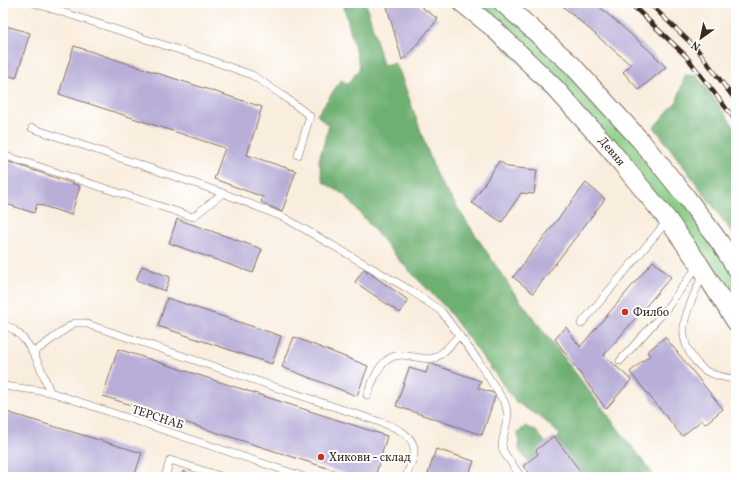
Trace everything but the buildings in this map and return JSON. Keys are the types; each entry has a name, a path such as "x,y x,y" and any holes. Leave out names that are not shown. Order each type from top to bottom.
{"main road":[{"name":"Девня","path":"462,3 492,27 555,88 609,148 668,220 736,322"},
{"path":"503,3 572,65 641,141 687,198 721,244 736,268"}],"lane":[{"path":"34,3 207,59 252,76 282,95 310,116 298,154"},
{"path":"32,128 223,193 285,218 410,290 441,311 477,359 505,403 508,415 502,444 503,451 521,477"},
{"path":"3,155 193,217 223,193"},
{"path":"581,324 668,220"},
{"path":"620,361 701,268"},
{"path":"701,268 686,314 684,339 688,351 696,362 707,372 736,379"},
{"path":"33,353 55,335 74,323 84,323 377,421 404,432 413,446 414,453 406,477"},
{"path":"3,324 14,330 25,341 42,370 50,392"},
{"path":"367,395 378,370 384,362 392,357 401,355 433,358 442,353 459,335"},
{"name":"ТЕРСНАБ","path":"3,386 50,392 304,477"},
{"path":"165,477 170,460 223,477"}],"green space":[{"path":"343,3 366,3 383,65 394,63 399,70 437,177 512,290 655,477 540,477 519,450 518,433 525,426 535,430 550,448 560,435 544,420 516,402 446,308 400,261 345,195 323,182 319,160 329,126 317,115 341,80 348,84 360,68"},
{"path":"462,3 503,3 572,65 736,268 736,322 668,220"},
{"path":"685,75 697,76 736,129 736,238 654,127 677,101"}],"railway":[{"path":"630,3 686,56 736,121"},
{"path":"649,3 697,49 736,101"}],"place":[{"name":"Филбо","path":"625,312"},
{"name":"Хикови - склад","path":"321,457"}]}
